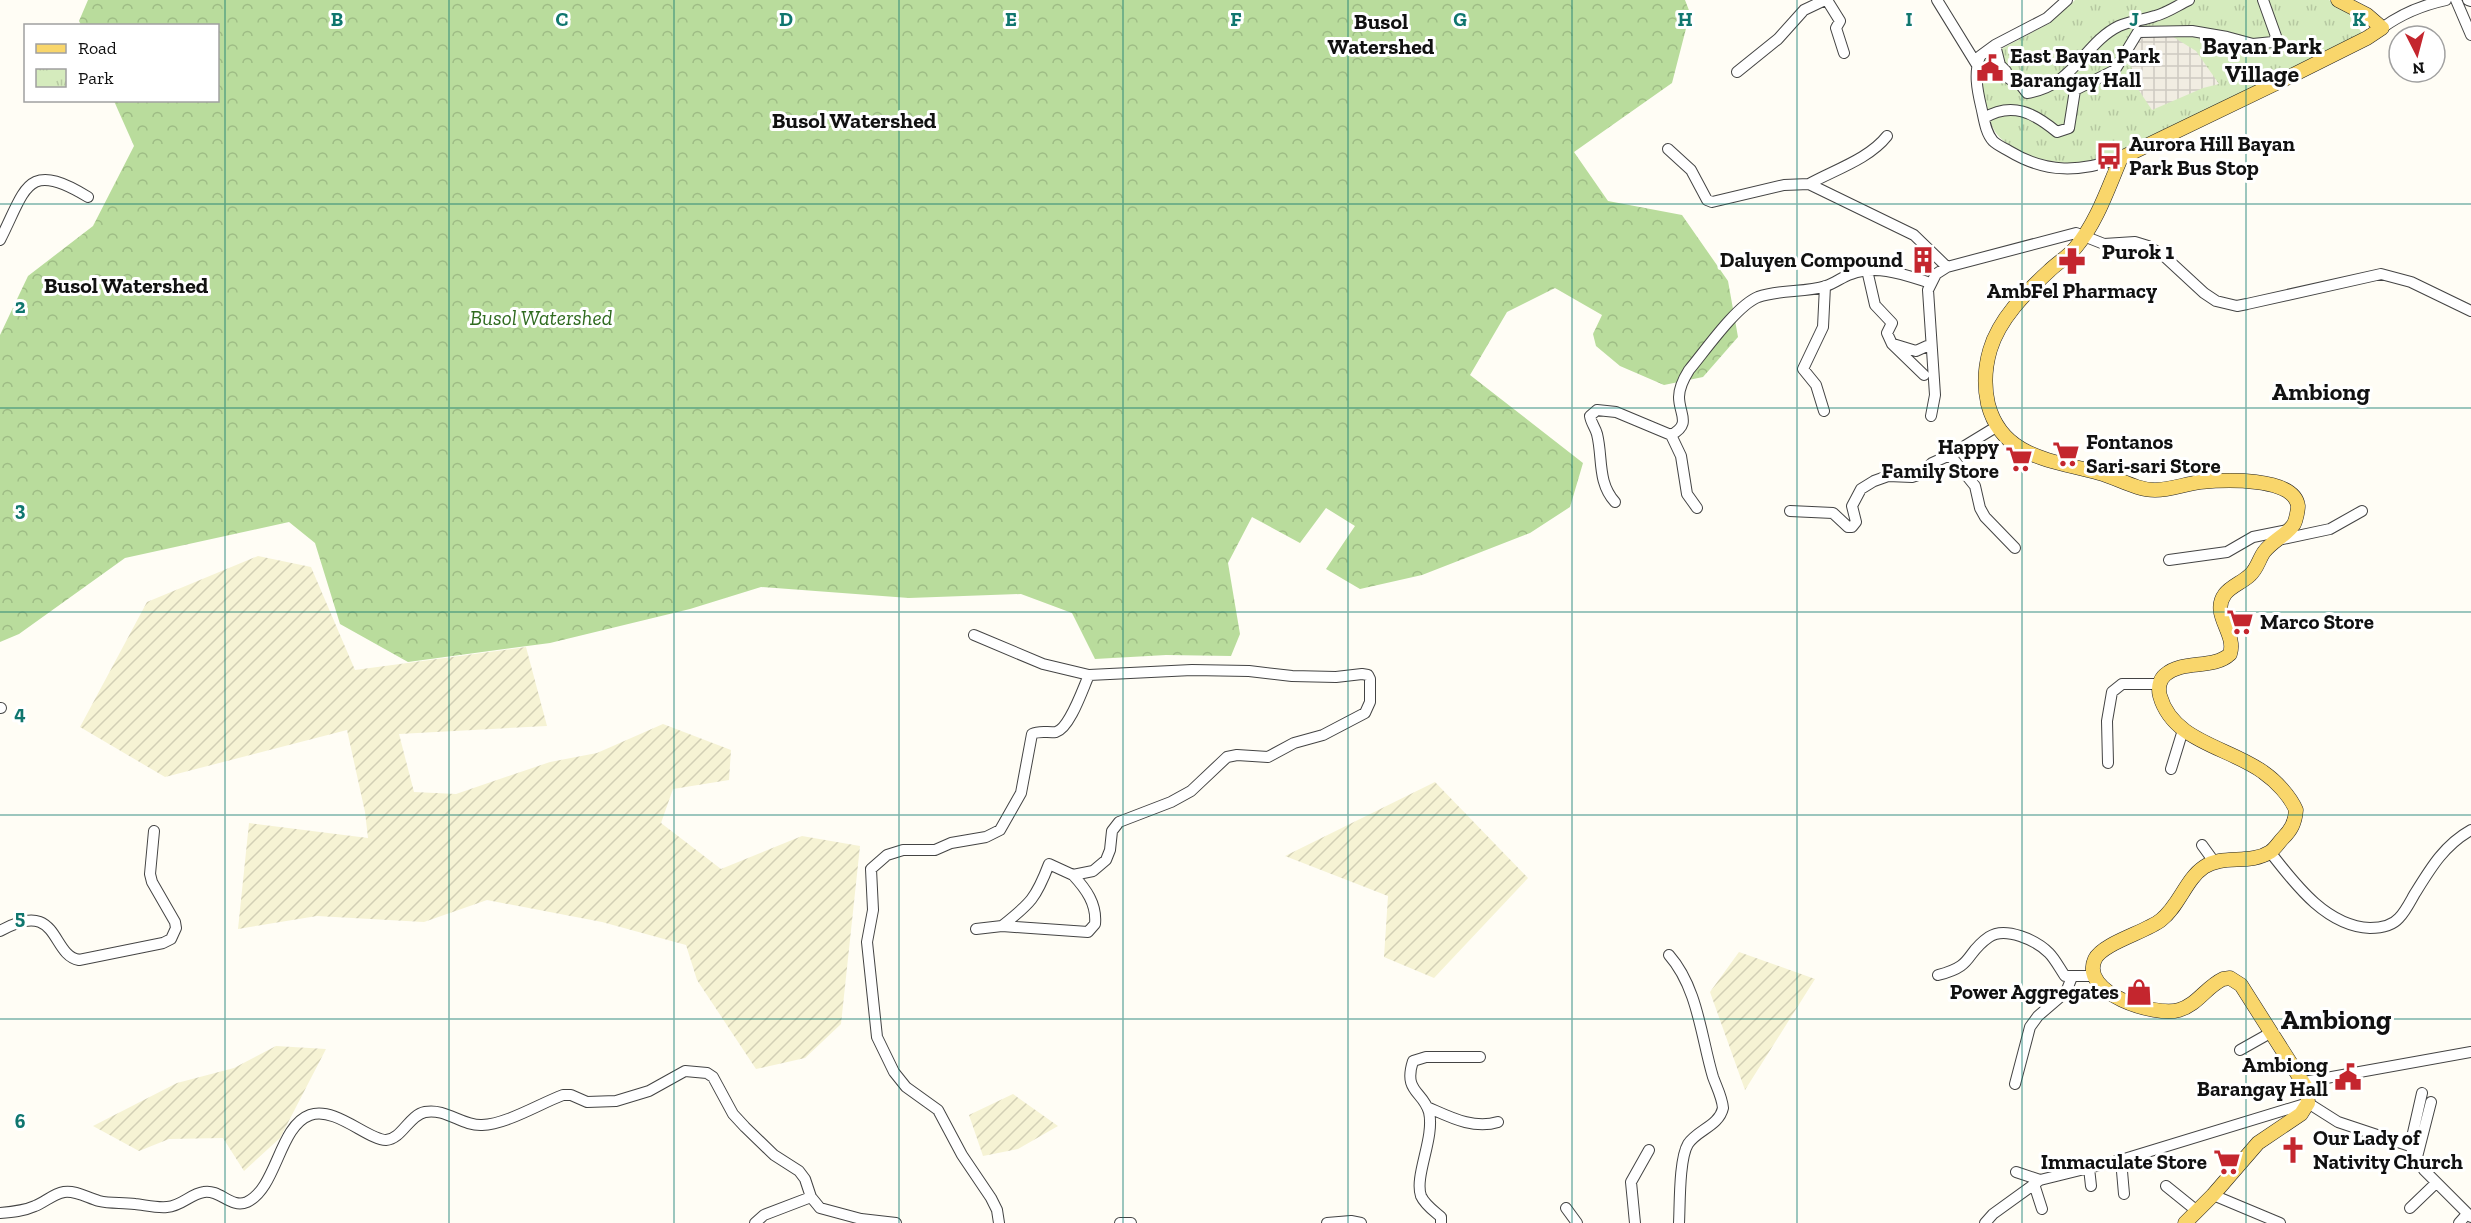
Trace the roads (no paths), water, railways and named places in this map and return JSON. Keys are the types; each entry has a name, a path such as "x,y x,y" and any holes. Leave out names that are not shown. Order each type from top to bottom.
{"main road":[{"path":"2185,1223 2213,1195 2258,1143 2301,1114 2308,1103 2307,1089 2241,986 2230,978 2217,982 2187,1007 2163,1012 2148,1010 2106,991 2094,976 2092,966 2099,953 2161,920 2201,869 2215,862 2243,860 2270,852 2291,829 2296,814 2293,804 2265,774 2178,726 2163,708 2158,692 2166,674 2216,661 2230,654 2232,643 2221,614 2221,601 2226,593 2251,574 2265,551 2294,523 2298,507 2295,499 2283,487 2229,481 2197,483 2166,489 2140,488 2110,476 2030,454 2016,447 1996,426 1987,398 1985,380 1988,356 1994,338 2016,304 2048,271 2075,249 2095,217 2121,158 2367,38 2382,28 2367,15 2353,10 2338,0"},
{"path":"2353,10 2364,24 2367,38"}],"street":[{"path":"1737,72 1778,39 1801,5 1826,0 1840,21 1836,28 1844,53"},
{"path":"1937,0 1977,65"},
{"path":"2067,0 2047,18 1995,45 1980,56 1976,77 1986,129 1994,142 2018,156 2044,166 2067,170 2092,168 2121,158"},
{"path":"1995,45 2000,65 2006,71 2007,77 2019,84 2027,93 2036,92 2050,87 2119,26 2158,15 2189,0"},
{"path":"1983,118 2007,109 2021,110 2036,116 2057,132 2069,128 2075,90 2115,70 2138,32 2192,31 2253,44 2273,42 2277,39 2263,0"},
{"path":"2382,28 2392,20 2428,4 2446,0"},
{"path":"2456,0 2471,35"},
{"path":"1668,149 1691,170 1707,200 1712,202 1785,185 1809,184 1861,156 1880,144 1887,136"},
{"path":"0,240 21,196 34,181 47,178 54,180 88,198"},
{"path":"1809,184 1914,234 1947,267"},
{"path":"1930,417 1935,395 1928,290 1936,274 1947,267 2076,233 2104,244 2135,242 2148,246 2164,255 2204,293 2227,305 2247,304 2381,274 2411,282 2471,311"},
{"path":"1671,435 1680,430 1684,422 1679,399 1683,380 1743,307 1757,297 1825,286 1867,270 1881,269 1931,283"},
{"path":"1867,270 1875,305 1892,323 1887,333 1892,344 1924,375"},
{"path":"1824,411 1816,385 1803,369 1823,327 1825,286"},
{"path":"1892,344 1916,351 1927,346"},
{"path":"1615,502 1608,495 1603,481 1597,433 1591,421 1592,413 1597,410 1608,410 1671,435 1681,456 1687,494 1697,508"},
{"path":"1790,511 1833,513 1850,527 1856,524 1852,506 1861,489 1888,476 1912,477 1921,474 1932,463 1950,455 1996,426"},
{"path":"1950,455 1975,486 1980,508 1985,517 2015,548"},
{"path":"2275,541 2330,529 2362,511"},
{"path":"2169,560 2227,552 2253,537 2288,530"},
{"path":"974,635 1042,664 1089,675 1191,670 1325,677 1362,674 1368,675 1371,679 1370,702 1365,713 1323,735 1294,743 1268,757 1237,755 1227,757 1191,791 1171,802 1119,822 1113,831 1106,860 1093,871 1073,875"},
{"path":"999,1223 997,1210 991,1198 962,1155 938,1110 906,1087 894,1072 877,1037 867,942 873,910 871,869 887,855 903,850 935,850 951,843 986,837 999,830 1021,793 1032,734 1057,732 1063,728 1071,717 1089,675"},
{"path":"2108,763 2107,721 2112,692 2122,684 2160,684"},
{"path":"2171,769 2178,726"},
{"path":"2270,852 2287,874 2318,906 2351,925 2378,928 2391,924 2399,918 2448,845 2471,830"},
{"path":"0,931 20,923 31,921 41,923 52,929 67,955 79,960 163,943 171,939 176,928 175,922 152,882 150,874 154,831"},
{"path":"2202,845 2215,862"},
{"path":"976,929 1002,926 1064,929 1082,933 1092,930 1096,920 1088,891 1073,875 1049,864 1038,892 1026,907 1002,926"},
{"path":"1938,975 1961,968 1990,936 2005,933 2028,939 2050,953 2066,976 2094,976"},
{"path":"1669,955 1685,979 1702,1028 1723,1108 1715,1122 1692,1139 1687,1147 1680,1184 1679,1223"},
{"path":"2015,1084 2030,1028 2038,1016 2066,992 2072,977"},
{"path":"2240,1050 2272,1032"},
{"path":"2304,1082 2471,1052"},
{"path":"1441,1223 1441,1216 1426,1204 1421,1196 1420,1187 1429,1139 1430,1119 1426,1107 1413,1091 1411,1083 1413,1061 1426,1057 1480,1057"},
{"path":"0,1213 36,1206 63,1192 112,1203 165,1208 185,1202 204,1192 213,1192 238,1203 246,1202 261,1188 293,1129 311,1114 341,1119 379,1139 387,1140 393,1138 406,1124 423,1112 442,1113 466,1124 482,1125 496,1122 563,1095 571,1095 587,1102 616,1101 648,1090 685,1071 696,1071 713,1077 733,1114 774,1155 799,1171 806,1179 811,1197 820,1208 876,1222 896,1223"},
{"path":"2410,1146 2422,1093"},
{"path":"2417,1157 2431,1102"},
{"path":"1985,1223 1993,1214 2037,1182 2121,1160 2308,1103 2338,1122 2410,1146 2424,1170 2469,1215 2458,1223"},
{"path":"1426,1107 1463,1122 1479,1124 1498,1122"},
{"path":"1635,1223 1630,1182 1649,1150"},
{"path":"2121,1160 2124,1194"},
{"path":"2089,1168 2091,1186"},
{"path":"2016,1172 2037,1182"},
{"path":"2037,1182 2042,1209"},
{"path":"2410,1208 2436,1183"},
{"path":"2166,1186 2197,1211"},
{"path":"2213,1195 2280,1223"},
{"path":"755,1223 764,1215 811,1197"},
{"path":"1566,1208 1577,1223"},
{"path":"1327,1223 1352,1221 1361,1223"},
{"path":"1120,1223 1131,1223"}],"place":[{"name":"East Bayan Park Barangay Hall","path":"1990,68"},
{"name":"Aurora Hill Bayan Park Bus Stop","path":"2109,156"},
{"name":"Daluyen Compound","path":"1923,260"},
{"name":"AmbFel Pharmacy","path":"2072,261"},
{"name":"Fontanos Sari-sari Store","path":"2066,454"},
{"name":"Happy Family Store","path":"2019,459"},
{"name":"Marco Store","path":"2240,622"},
{"name":"Power Aggregates","path":"2139,992"},
{"name":"Ambiong Barangay Hall","path":"2348,1077"},
{"name":"Our Lady of Nativity Church","path":"2293,1150"},
{"name":"Immaculate Store","path":"2227,1162"}],"district":[{"name":"Busol Watershed","path":"1381,34"},
{"name":"Bayan Park Village","path":"2262,60"},
{"name":"Busol Watershed","path":"854,120"},
{"name":"Purok 1","path":"2138,251"},
{"name":"Busol Watershed","path":"126,285"},
{"name":"Ambiong","path":"2321,392"},
{"name":"Ambiong","path":"2336,1020"}]}
